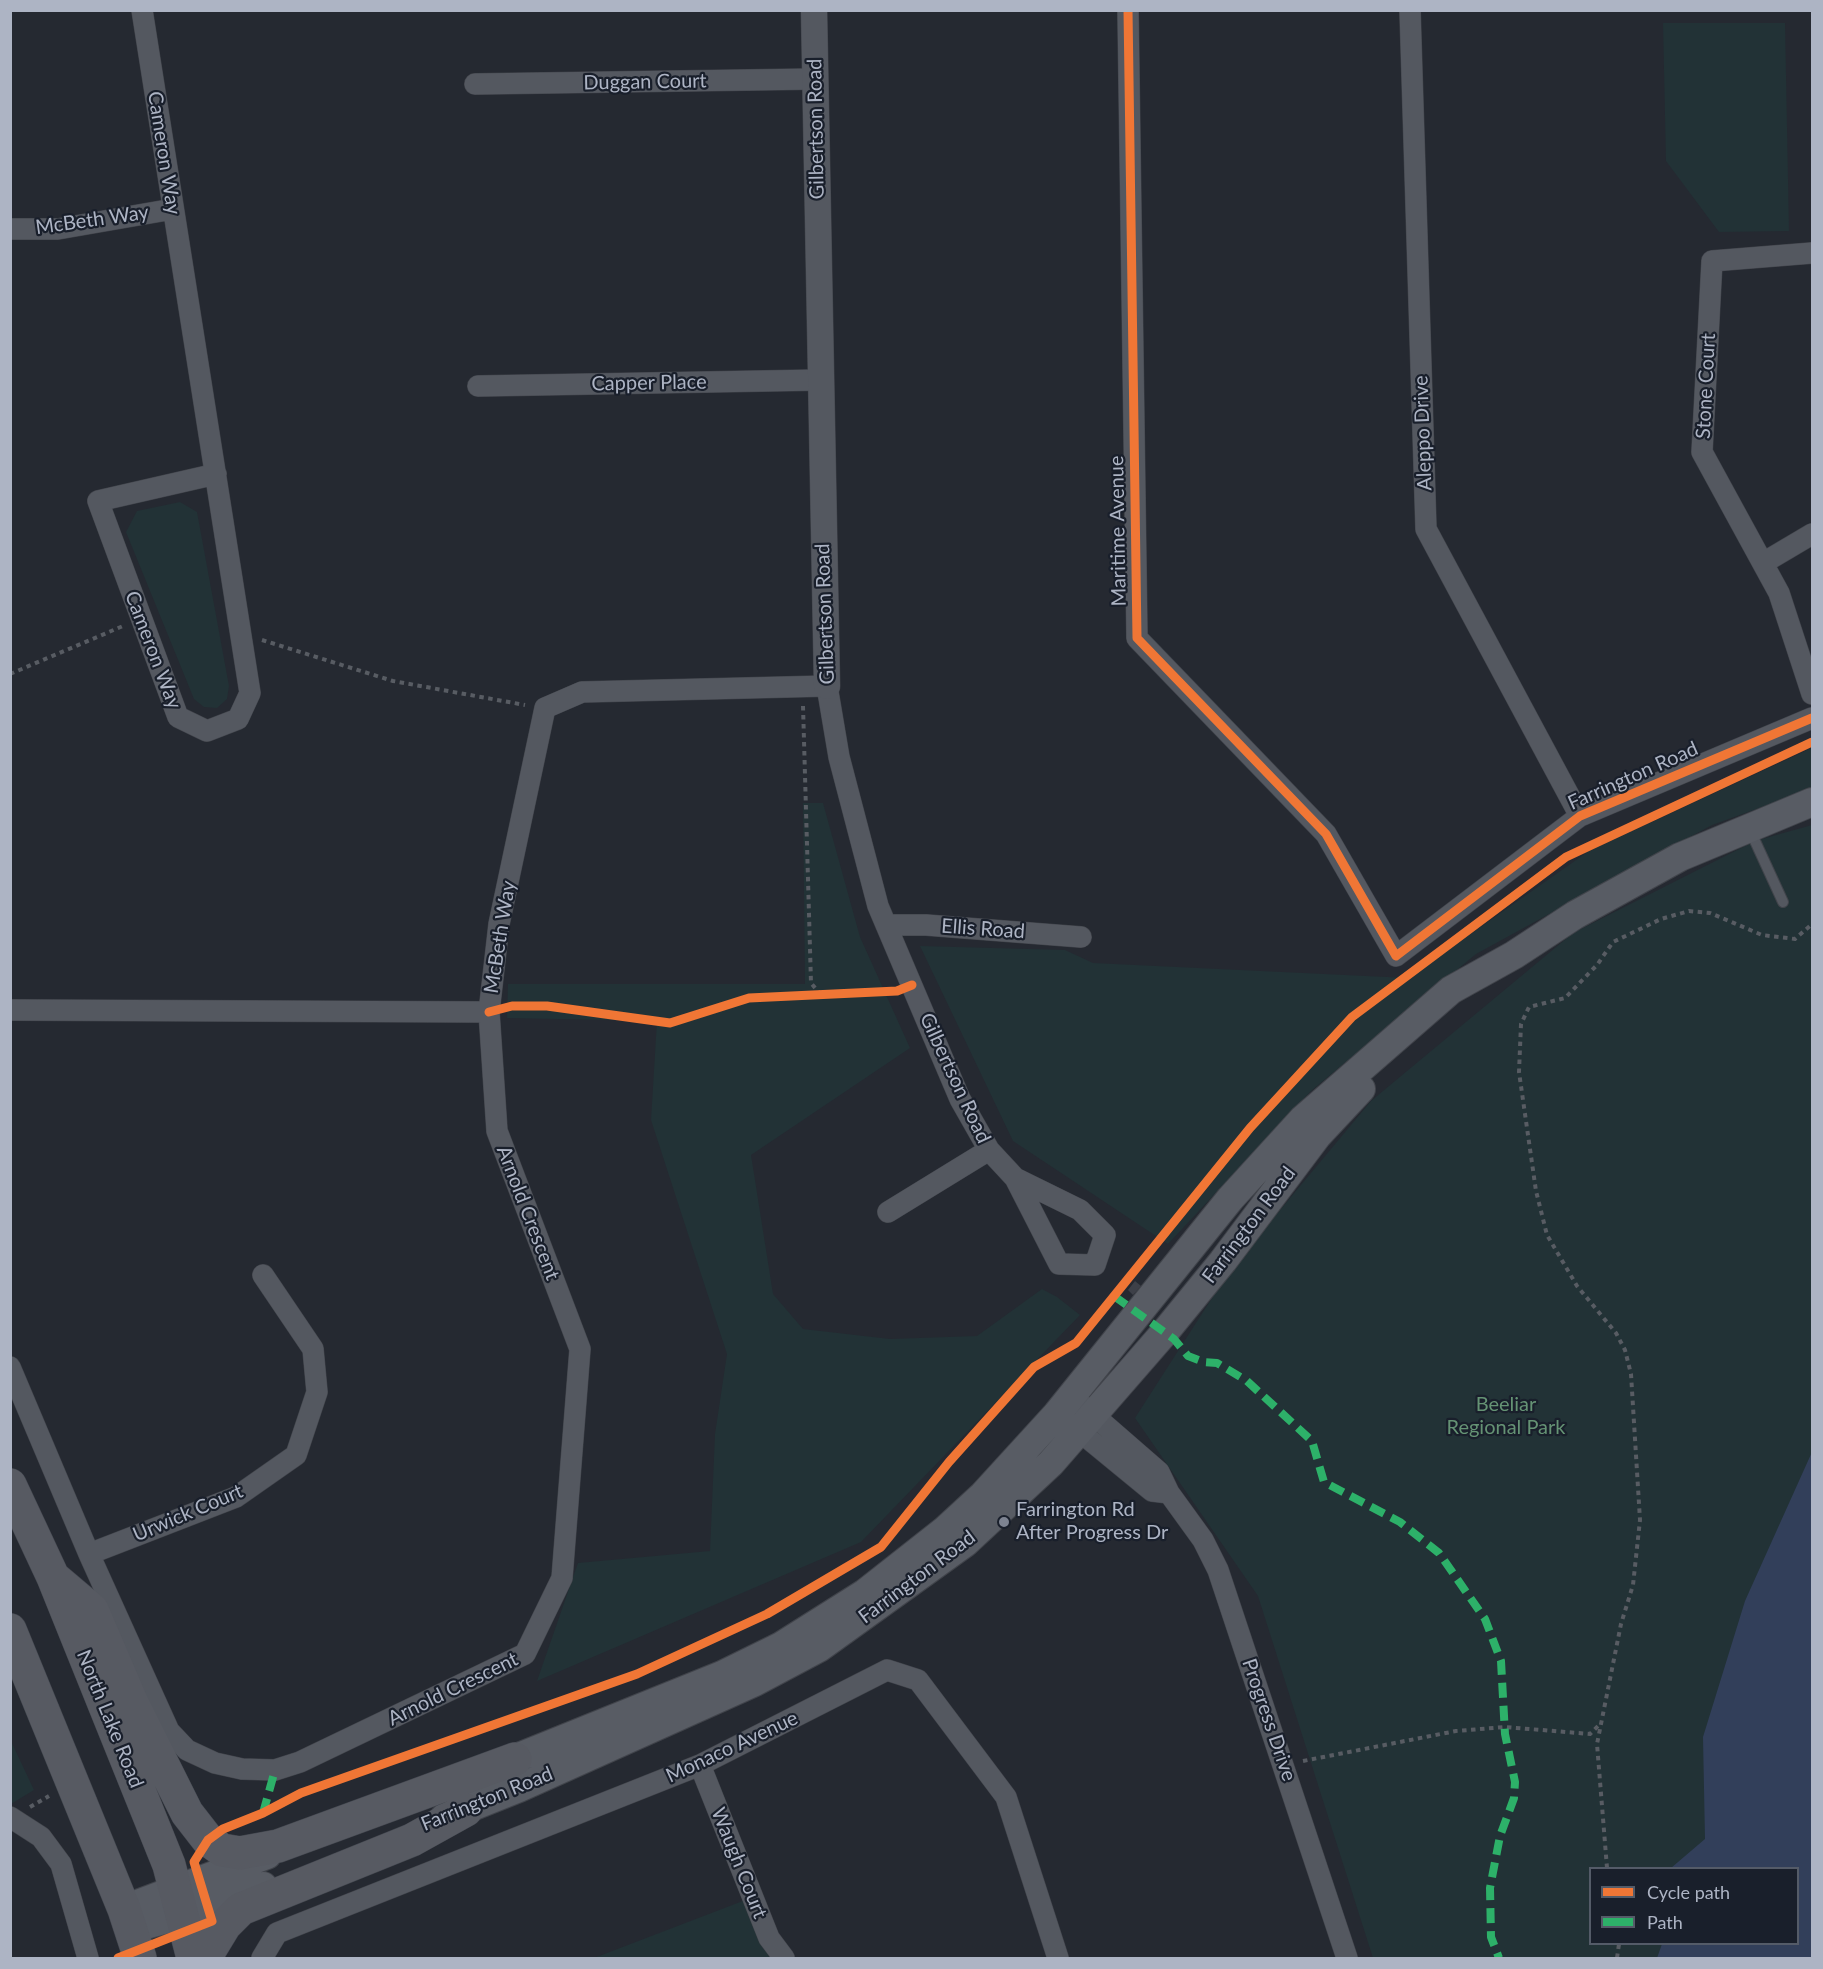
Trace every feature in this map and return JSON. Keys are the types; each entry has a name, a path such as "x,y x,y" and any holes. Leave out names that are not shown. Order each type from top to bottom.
{"main road":[{"name":"Farrington Road","path":"132,1932 179,1903 515,1759 722,1675 781,1646 842,1608 945,1530 1075,1413 1223,1262 1317,1136 1370,1079 1514,955 1575,915 1671,862 1746,828 1812,802"},
{"name":"Farrington Road","path":"179,1903 466,1810 755,1683 819,1648 965,1543 1016,1498 1075,1413"},
{"name":"North Lake Road","path":"10,1485 53,1577 169,1865 193,1959"},
{"path":"53,1577 92,1610 131,1701 187,1813 208,1840 222,1850 240,1853 278,1846 515,1759"},
{"path":"10,1630 132,1932"},
{"path":"205,1959 225,1925 241,1908 412,1840 466,1810"}],"street":[{"name":"Cameron Way","path":"142,10 216,474 250,693 238,719 207,731 178,717 98,501 216,474"},
{"name":"Gilbertson Road","path":"814,10 827,686 842,768 878,906 960,1099 989,1150 1015,1178 1059,1264 1095,1265 1106,1235 1080,1210 1015,1178"},
{"name":"Maritime Avenue","path":"1128,10 1137,638 1326,834 1396,956"},
{"name":"Aleppo Drive","path":"1410,10 1426,529 1580,816"},
{"name":"Duggan Court","path":"475,84 815,79"},
{"name":"McBeth Way","path":"10,229 58,229 173,209"},
{"name":"Stone Court","path":"1812,252 1712,261 1702,452 1779,593 1812,694"},
{"name":"Capper Place","path":"478,386 820,380"},
{"path":"1763,563 1812,534"},
{"path":"545,708 582,692 827,686"},
{"name":"McBeth Way","path":"10,1010 489,1012 500,924 545,708"},
{"name":"Farrington Road","path":"1396,956 1580,816 1812,718"},
{"name":"Ellis Road","path":"886,925 926,925 1081,937"},
{"name":"Arnold Crescent","path":"10,1367 89,1554 169,1731 187,1750 224,1765 242,1769 275,1770 300,1762 525,1654 562,1578 580,1349 496,1131 489,1012"},
{"path":"888,1212 989,1150"},
{"name":"Urwick Court","path":"89,1554 236,1497 296,1455 317,1392 313,1349 263,1275"},
{"name":"Progress Drive","path":"1075,1413 1160,1472 1169,1493 1203,1540 1218,1570 1347,1959"},
{"name":"Monaco Avenue","path":"262,1959 277,1933 700,1765 887,1670 918,1680 1006,1797 1058,1959"},
{"name":"Waugh Court","path":"700,1765 768,1938 784,1959"},
{"path":"19,1812 62,1863 88,1959"}],"lane":[{"path":"1746,828 1755,841 1783,902"}],"path":[{"path":"10,674 141,619"},
{"path":"241,633 393,681 545,708"},
{"path":"821,995 811,983 803,702 827,686"},
{"path":"1607,1867 1600,1803 1598,1744 1600,1724 1621,1624 1633,1585 1640,1520 1631,1374 1625,1350 1616,1333 1577,1286 1547,1235 1536,1191 1519,1072 1521,1024 1529,1007 1565,998 1597,965 1613,942 1661,919 1689,911 1710,913 1762,934 1795,939 1812,924"},
{"path":"811,995 832,994"},
{"path":"1300,1752 1304,1763 1339,1753 1456,1731 1505,1727 1590,1734 1600,1724"},
{"path":"19,1812 53,1793"}],"green space":[{"path":"1663,23 1785,23 1789,231 1719,232 1666,161"},
{"path":"180,502 197,512 229,686 227,699 217,708 204,707 194,699 126,532 137,511"},
{"path":"1812,748 1812,789 1712,825 1476,954 1311,1091 1168,1244 1013,1141 920,946 1065,950 1093,963 1408,978 1589,851"},
{"path":"803,803 823,803 860,937 910,1048 751,1155 773,1294 803,1329 890,1339 977,1336 1042,1289 1057,1297 1080,1315 861,1542 537,1681 578,1563 710,1551 715,1434 727,1354 651,1120 657,1021 507,1018 508,984 805,984"},
{"name":"Beeliar Regional Park","path":"1812,825 1812,1958 1373,1958 1258,1596 1135,1418 1230,1270 1371,1101 1573,933 1755,841"},
{"path":"10,1739 34,1790 11,1804 10,1804"},
{"path":"748,1899 771,1958 594,1958"}],"water":[{"path":"1812,1452 1812,1958 1657,1958 1662,1945 1799,1945 1799,1867 1672,1867 1705,1839 1703,1737 1745,1601"}],"building":[{"path":"1135,1281 1141,1286 1133,1295 1128,1290"}],"marked path":[{"path":"1114,1296 1174,1339 1188,1356 1204,1362 1217,1363 1247,1381 1312,1441 1324,1482 1400,1522 1439,1553 1485,1619 1501,1661 1505,1734 1515,1782 1514,1798 1500,1836 1490,1888 1491,1937 1499,1958"},
{"path":"263,1813 275,1770"}],"cycle path":[{"path":"1128,10 1137,638 1326,834 1396,956 1580,816 1812,718"},
{"path":"118,1958 212,1921 194,1862 208,1840 223,1829 263,1813 301,1793 637,1674 767,1614 881,1547 949,1462 1034,1367 1076,1343 1250,1128 1352,1017 1566,857 1812,742"},
{"path":"489,1012 512,1006 547,1006 670,1023 749,998 897,991 912,985"}],"place":[{"name":"Farrington Rd After Progress Dr","path":"1004,1522"}]}
